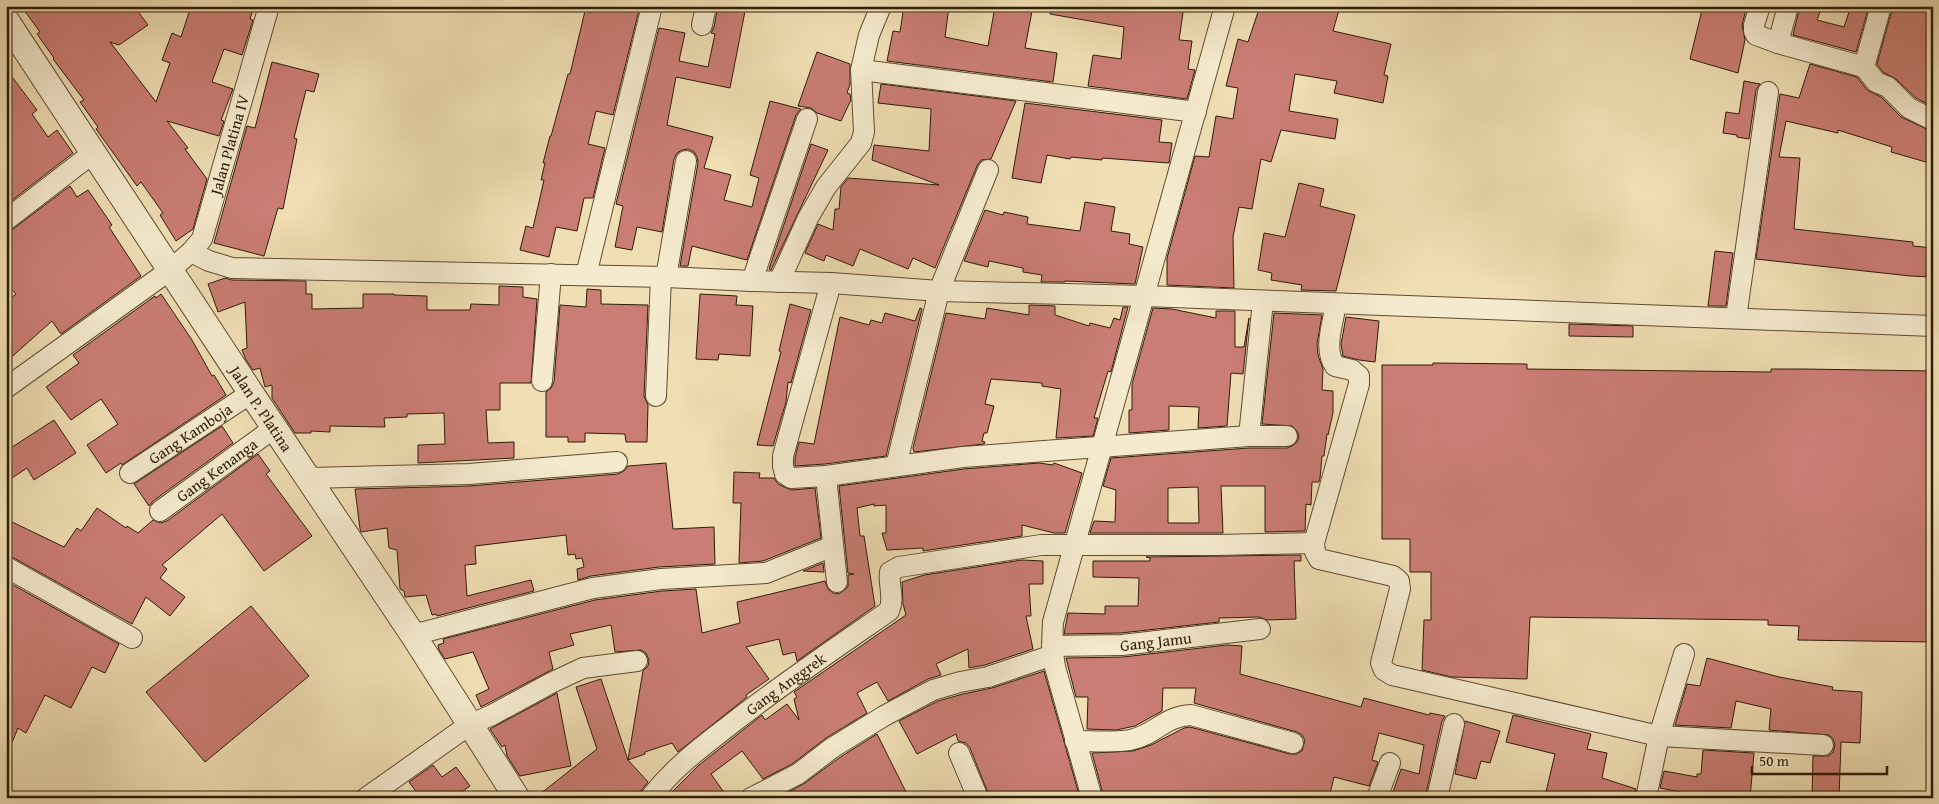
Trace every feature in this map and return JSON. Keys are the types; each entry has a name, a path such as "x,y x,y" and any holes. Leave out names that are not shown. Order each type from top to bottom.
{"street":[{"name":"Jalan Platina IV","path":"6,388 170,270 191,252 202,239 269,6"},
{"path":"586,275 652,6"},
{"path":"778,282 808,218 826,187 861,143 864,132 861,70 870,35 881,6"},
{"path":"1092,798 1075,742 1053,651 1054,622 1226,6"},
{"path":"1760,6 1754,31 1761,37 1864,67 1876,82 1888,87 1909,108 1933,120"},
{"path":"1778,43 1788,6"},
{"path":"1864,67 1881,6"},
{"name":"Jalan P. Platina","path":"6,20 274,428 413,635 517,798"},
{"path":"861,70 1196,112"},
{"path":"1736,318 1768,92"},
{"path":"752,281 807,120"},
{"path":"6,220 93,153"},
{"path":"656,396 664,277 686,161"},
{"path":"896,466 939,291 988,170"},
{"path":"191,252 232,268 664,277 831,283 939,291 1145,296 1933,326"},
{"path":"542,382 551,274"},
{"path":"831,283 783,456 785,474 791,478 826,476 964,457 1249,436 1287,436"},
{"path":"1249,436 1263,301"},
{"path":"1336,304 1328,350 1330,359 1335,366 1352,370 1359,376 1359,384 1314,542 1315,552 1319,559 1393,576 1399,581 1400,588 1381,663 1384,670 1392,675 1659,736 1823,745"},
{"name":"Gang Kamboja","path":"130,473 251,393"},
{"name":"Gang Kenanga","path":"160,512 274,428"},
{"path":"308,478 469,474 617,462"},
{"path":"826,476 837,582"},
{"path":"1075,545 1314,542"},
{"name":"Gang Anggrek","path":"650,798 667,776 682,762 778,687 889,611 893,597 888,583 890,572 899,567 1041,545 1075,545"},
{"path":"413,635 593,588 662,579 766,573 833,546"},
{"path":"6,567 132,638"},
{"name":"Gang Jamu","path":"751,798 798,774 839,744 884,716 933,690 960,682 988,677 1053,651 1260,629"},
{"path":"1646,798 1659,736 1684,654"},
{"path":"366,798 469,725 492,715 551,683 584,668 637,661"},
{"path":"1075,742 1130,740 1150,733 1178,716 1191,715 1293,743"},
{"path":"1437,798 1454,724"},
{"path":"959,753 978,798"},
{"path":"1377,798 1390,763"}],"building":[{"path":"21,6 134,6 148,25 119,45 110,42 156,102 170,63 162,60 172,33 181,37 191,6 254,6 250,19 253,20 242,55 224,49 212,82 233,89 221,120 224,121 219,136 167,121 188,148 185,149 207,179 193,229 176,241 160,215 163,213 141,182 137,186 96,129 98,127 80,102 84,100 53,59 37,34 40,32"},
{"path":"592,6 640,6 613,115 596,111 588,144 605,148 593,198 584,198 577,231 556,227 549,257 520,250 526,226 533,228 544,180 541,180 545,163 543,163 550,136 568,74 570,74 585,11 591,13"},
{"path":"718,6 746,6 730,88 676,77 667,125 713,137 704,168 731,175 724,200 752,207 759,178 750,175 770,101 801,109 796,115 747,260 692,246 688,266 680,266 698,163 694,152 688,149 682,150 677,153 674,159 662,232 637,227 632,250 615,247 623,206 616,204 659,28 685,33 679,61 708,67 715,34 711,33"},
{"path":"904,6 949,6 945,37 988,46 995,6 1033,6 1025,48 1057,53 1053,82 887,61 893,31 900,32"},
{"path":"1051,6 1184,6 1179,40 1192,41 1188,69 1195,70 1187,99 1088,86 1093,55 1121,59 1124,27 1050,14"},
{"path":"1260,6 1326,6 1339,10 1333,31 1391,44 1384,75 1388,76 1383,103 1334,93 1337,81 1295,74 1289,111 1338,119 1335,139 1281,130 1271,162 1261,159 1252,209 1239,207 1233,237 1234,288 1167,285 1167,258 1195,156 1209,157 1216,116 1233,119 1238,88 1226,86 1238,39 1248,42"},
{"path":"1703,6 1747,6 1742,25 1745,40 1738,73 1690,59"},
{"path":"1800,6 1811,6 1821,9 1817,20 1844,27 1851,6 1869,6 1856,52 1793,35"},
{"path":"1893,6 1933,6 1933,107 1916,98 1896,79 1883,72 1877,64"},
{"path":"817,52 850,64 850,84 847,93 850,94 851,100 841,121 817,113 811,108 798,106"},
{"path":"272,62 319,74 314,92 306,90 294,138 297,139 283,209 278,208 264,256 214,243 247,126 255,128"},
{"path":"1810,64 1857,77 1867,90 1881,97 1901,117 1931,131 1927,145 1933,146 1933,164 1891,152 1892,147 1838,130 1838,133 1786,121 1779,157 1800,158 1794,229 1913,242 1913,246 1933,248 1933,277 1756,259 1780,94 1799,98"},
{"path":"6,69 37,110 32,114 48,137 57,130 73,153 6,205"},
{"path":"1744,81 1760,84 1756,90 1749,139 1723,133 1726,112 1739,114"},
{"path":"881,84 1016,101 991,159 981,160 977,166 935,268 913,258 908,269 860,249 853,266 826,255 824,261 805,253 818,224 833,230 835,209 839,209 841,187 848,178 939,185 872,160 874,145 929,151 931,109 878,103"},
{"path":"1025,103 1162,120 1159,142 1172,143 1169,163 1102,158 1102,160 1071,157 1070,159 1047,155 1041,183 1012,178"},
{"path":"811,144 828,150 771,270 769,269"},
{"path":"1299,183 1324,189 1320,206 1355,215 1336,291 1301,290 1302,285 1271,280 1272,273 1258,270 1264,233 1285,237"},
{"path":"70,186 77,197 88,190 112,225 109,227 141,276 61,334 52,321 6,362 6,302 16,294 6,283 6,232 13,229"},
{"path":"1085,202 1115,207 1111,231 1130,234 1129,244 1143,247 1135,284 1065,281 1041,282 1042,275 1023,272 1023,268 989,261 988,267 964,261 985,210 1003,215 1004,212 1028,217 1027,224 1080,231"},
{"path":"1715,251 1733,253 1726,306 1708,306"},
{"path":"225,278 232,280 306,281 306,294 312,294 312,309 363,308 363,294 394,294 427,296 427,310 470,310 471,304 499,305 499,286 523,287 523,297 537,299 531,383 500,383 500,410 486,410 488,443 514,442 514,458 418,463 418,445 445,444 444,413 407,414 407,417 384,418 385,427 330,426 330,432 311,431 311,433 295,433 272,398 272,385 265,387 260,368 253,370 242,350 247,348 245,302 218,312 208,284"},
{"path":"587,289 601,290 601,304 648,305 644,396 648,405 647,442 626,442 625,434 585,433 585,442 568,442 568,437 546,437 546,392 554,382 560,305 586,307"},
{"path":"161,294 226,395 122,465 121,463 106,473 87,445 118,424 101,399 71,420 46,387 79,363 73,355 155,296 156,298"},
{"path":"700,294 737,296 736,305 753,306 750,356 719,354 718,360 696,359"},
{"path":"790,304 811,310 791,383 788,382 786,402 773,446 757,445 781,352 779,351"},
{"path":"1029,305 1055,306 1055,315 1089,326 1090,323 1110,328 1114,318 1120,320 1123,307 1128,307 1111,372 1108,371 1094,418 1098,418 1093,436 1056,438 1061,389 1042,386 1042,383 991,379 985,404 994,406 987,433 984,433 982,441 985,442 984,444 914,452 913,448 946,313 985,319 987,308 1029,315"},
{"path":"920,308 922,309 886,456 795,466 799,442 814,444 840,317 869,325 871,320 882,323 885,313 915,321"},
{"path":"1153,308 1172,309 1216,318 1216,311 1235,311 1235,347 1244,347 1249,318 1243,374 1231,373 1227,426 1198,428 1199,407 1169,406 1169,430 1129,433 1129,410 1132,410 1132,384"},
{"path":"1274,313 1322,315 1317,344 1318,355 1323,369 1322,390 1333,391 1333,413 1327,434 1324,456 1322,456 1319,482 1312,482 1311,505 1306,504 1305,531 1265,532 1265,486 1221,486 1223,533 1090,533 1094,521 1115,522 1116,490 1103,486 1111,458 1249,448 1287,448 1297,442 1299,436 1292,426 1262,424","holes":["1198,487 1199,523 1168,523 1168,488"]},
{"path":"1346,317 1379,321 1375,362 1343,356 1341,344"},
{"path":"1569,324 1633,326 1633,337 1569,336"},
{"path":"1433,363 1527,364 1527,369 1771,372 1771,369 1933,371 1933,642 1798,640 1799,626 1768,625 1768,620 1530,617 1527,679 1452,677 1422,670 1424,620 1431,620 1431,572 1410,572 1410,539 1382,539 1382,365 1433,365"},
{"path":"54,420 76,453 34,480 27,468 6,482 6,451"},
{"path":"222,426 233,443 153,501 149,506 134,484"},
{"path":"258,454 270,471 266,474 312,536 264,571 222,514 162,565 167,569 160,578 185,597 170,616 146,597 132,624 6,555 6,519 64,547 77,528 81,531 97,508 126,528 127,526 138,533 153,520 161,523 167,521"},
{"path":"666,463 673,529 714,527 715,564 659,567 591,576 578,580 577,569 584,567 582,558 576,559 575,554 568,555 566,535 475,546 476,564 465,565 467,596 531,580 534,591 437,616 436,614 432,615 426,595 405,597 404,591 400,589 397,550 389,548 387,528 361,532 360,529 355,489 469,486 618,474 628,466"},
{"path":"1039,463 1053,465 1054,463 1082,473 1065,533 1054,533 1022,525 1022,536 923,551 923,548 887,550 882,533 886,533 886,505 874,506 874,504 857,508 860,536 864,536 875,606 797,661 795,652 783,655 779,639 746,647 769,679 746,695 747,697 678,752 672,743 628,760 643,671 648,666 649,660 646,653 641,650 615,652 611,625 570,634 574,645 549,652 553,669 481,707 476,695 489,689 473,652 445,659 438,645 444,643 443,639 595,600 662,591 696,589 702,633 740,623 737,602 825,581 828,589 833,593 839,594 848,587 848,575 854,574 848,573 839,486 964,469"},
{"path":"734,472 760,473 759,478 774,478 778,484 791,490 815,488 821,538 763,561 739,563 741,503 733,503"},
{"path":"1301,555 1301,561 1294,561 1296,619 1267,620 1259,617 1219,618 1219,622 1121,633 1064,634 1068,613 1105,614 1105,606 1138,606 1139,578 1093,577 1093,561 1150,561 1150,558 1146,557"},
{"path":"1022,560 1043,561 1043,584 1029,584 1031,616 1026,616 1033,649 985,665 969,668 968,649 936,664 941,675 928,679 888,701 877,682 857,693 867,713 826,738 792,764 763,779 742,751 711,774 728,798 666,798 698,766 762,715 765,720 787,704 799,720 794,699 797,697 794,692 906,615 903,604 902,582 924,575"},
{"path":"823,563 824,572 803,571"},
{"path":"6,581 119,644 105,673 92,667 71,708 45,695 26,733 18,728 7,755"},
{"path":"251,606 309,676 205,762 146,692"},
{"path":"1227,645 1242,646 1240,674 1361,707 1364,698 1429,715 1430,713 1445,716 1442,721 1425,798 1391,798 1401,769 1419,774 1424,745 1379,733 1372,760 1378,762 1369,786 1334,777 1329,798 1104,798 1092,753 1133,751 1151,745 1184,728 1190,727 1290,754 1302,751 1305,740 1297,732 1194,703 1196,688 1163,688 1162,711 1135,726 1116,730 1087,729 1088,697 1076,697 1066,658 1123,657"},
{"path":"1707,658 1779,677 1833,687 1832,690 1862,692 1860,743 1841,742 1839,798 1812,798 1813,756 1828,756 1833,752 1835,745 1833,739 1829,735 1769,730 1771,709 1736,701 1731,728 1675,725 1687,684 1700,686"},
{"path":"1044,671 1080,798 990,798 970,748 966,743 958,741 956,734 917,754 899,721 938,701 992,688"},
{"path":"601,679 628,760 648,782 638,798 535,798 597,749 576,687"},
{"path":"557,693 571,766 520,776 507,756 505,745 502,747 490,729"},
{"path":"1513,715 1591,734 1587,749 1607,753 1602,778 1636,789 1634,798 1569,798 1546,792 1555,754 1506,742"},
{"path":"1465,721 1500,731 1490,763 1481,761 1476,779 1455,774"},
{"path":"877,734 909,798 778,798 805,783 839,758"},
{"path":"1703,750 1754,753 1750,798 1689,798 1690,794 1660,788 1664,771 1697,777 1697,774 1701,774"},
{"path":"433,765 442,777 456,767 470,786 453,798 421,798 409,782"}]}
